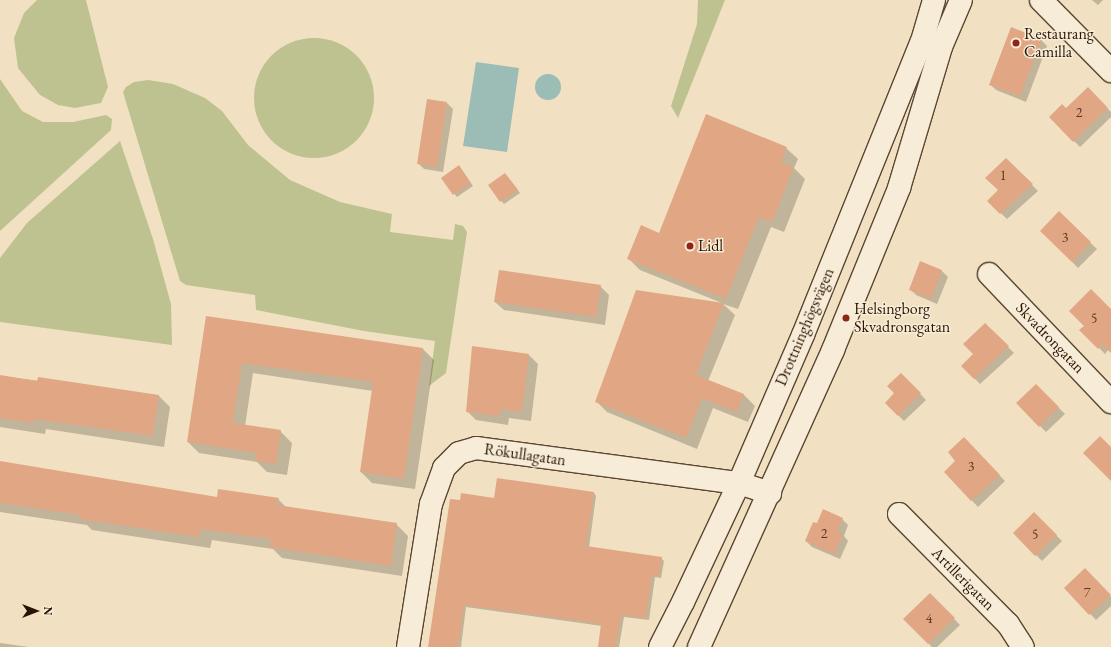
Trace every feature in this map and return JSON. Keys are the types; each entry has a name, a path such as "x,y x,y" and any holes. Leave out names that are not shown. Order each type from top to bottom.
{"street":[{"name":"Drottninghögsvägen","path":"660,647 739,483 803,335 922,41 934,0"},
{"path":"699,647 770,493 833,350 900,188 941,47 961,0"},
{"path":"1041,0 1111,71"},
{"name":"Skvadrongatan","path":"988,274 1111,402"},
{"name":"Rökullagatan","path":"408,647 431,504 444,468 458,453 476,448 739,483 770,493"},
{"name":"Artillerigatan","path":"899,514 1008,624 1023,647"}],"green space":[{"path":"37,0 86,0 108,87 101,103 75,108 58,105 40,95 18,68 14,38 24,13"},
{"path":"698,0 725,0 678,118 671,106 697,24"},
{"path":"314,38 337,42 357,55 370,75 374,98 370,121 357,141 337,154 314,158 291,154 271,141 258,121 254,98 258,75 271,55 291,42"},
{"path":"0,79 22,111 43,122 73,122 106,115 112,119 111,130 0,231"},
{"path":"148,80 173,84 205,98 222,111 248,145 290,180 340,202 392,214 390,232 453,240 455,224 463,226 467,232 446,373 429,386 435,341 364,331 256,310 255,295 186,285 180,281 123,92 126,87 134,82"},
{"path":"120,141 153,239 171,304 172,345 0,322 0,258 27,223"}],"water":[{"path":"476,62 519,68 507,152 463,146"},
{"path":"548,74 558,77 561,87 558,97 548,100 538,97 535,87 538,77"}],"building":[{"path":"1011,27 1042,39 1020,96 989,85"},
{"path":"1088,87 1108,108 1073,142 1049,117 1062,104 1066,108"},
{"path":"427,99 447,102 437,167 417,164"},
{"name":"Lidl","path":"706,114 787,147 781,162 794,167 772,222 759,217 726,299 627,259 641,225 659,233"},
{"path":"1006,158 1033,184 1000,214 987,201 998,190 985,178"},
{"path":"459,165 471,183 453,195 441,178"},
{"path":"505,173 518,190 500,202 488,185"},
{"path":"1059,211 1091,242 1072,262 1040,231"},
{"path":"920,261 942,270 931,299 909,290"},
{"path":"499,270 601,285 596,317 494,302"},
{"path":"1091,289 1111,309 1111,353 1102,344 1098,349 1079,330 1084,326 1069,311"},
{"path":"636,290 724,303 696,375 744,394 737,412 702,398 686,438 595,402"},
{"path":"206,316 423,348 404,479 360,472 373,382 242,363 233,423 281,430 276,464 255,461 256,453 187,442"},
{"path":"985,323 1009,346 974,379 961,366 973,354 963,344"},
{"path":"472,346 529,354 522,412 500,409 499,416 466,412"},
{"path":"901,373 921,393 898,416 885,403 894,393 887,386"},
{"path":"0,375 37,381 38,377 159,395 153,436 34,419 34,423 0,418"},
{"path":"1036,384 1059,407 1039,427 1016,403"},
{"path":"1100,436 1111,447 1111,481 1083,453"},
{"path":"964,437 1000,475 971,501 944,472 955,461 948,452"},
{"path":"0,461 217,497 218,489 279,498 277,505 397,523 391,566 270,547 271,539 200,529 199,537 79,519 80,515 0,503"},
{"path":"497,478 594,492 586,546 662,557 659,576 652,575 646,618 621,615 616,647 598,647 601,624 464,605 458,647 428,647 450,499 460,500 461,493 494,498"},
{"path":"823,509 843,518 837,532 843,534 834,554 805,541 813,522 817,523"},
{"path":"1034,512 1057,535 1035,556 1013,533"},
{"path":"1085,568 1111,595 1089,615 1064,588"},
{"path":"930,593 955,618 928,644 903,619"}],"place":[{"name":"Restaurang Camilla","path":"1016,43"},
{"name":"Lidl","path":"690,246"},
{"name":"Helsingborg Skvadronsgatan","path":"846,318"}]}
